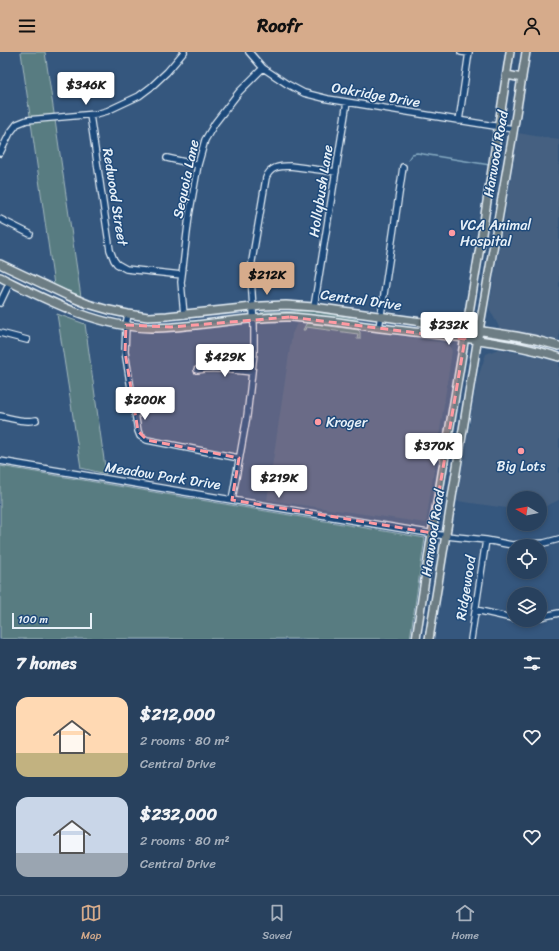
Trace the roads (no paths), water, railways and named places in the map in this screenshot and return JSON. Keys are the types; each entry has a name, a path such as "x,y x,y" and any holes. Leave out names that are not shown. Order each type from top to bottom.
{"main road":[{"name":"Harwood Road","path":"416,639 432,533 484,224 510,52"},
{"name":"Harwood Road","path":"430,639 477,340 526,52"},
{"path":"507,75 522,78"},
{"path":"484,224 497,226"},
{"name":"Central Drive","path":"0,264 88,304 109,310 148,317 286,305 314,307 467,328 536,340 559,346"},
{"name":"Central Drive","path":"0,277 71,311 109,322 126,325 149,328 272,317 309,318 477,340 520,347 559,357"},
{"path":"448,440 461,441"}],"street":[{"path":"0,152 16,124 27,120 90,115 107,111 139,96 147,91 184,52"},
{"name":"Oakridge Drive","path":"249,52 263,68 304,93 328,99 513,129"},
{"path":"459,121 469,53 461,52"},
{"name":"Sequoia Lane","path":"184,315 181,282 189,216 201,152 208,133 239,92 263,68"},
{"name":"Hollybush Lane","path":"314,307 348,102"},
{"name":"Redwood Street","path":"90,115 110,250 114,260 121,267 131,271 182,275"},
{"path":"0,136 7,139"},
{"path":"167,158 198,165"},
{"path":"232,500 247,416 252,372 254,353 254,319 251,277 252,261 266,178 271,170 282,166 336,172"},
{"path":"379,328 403,167"},
{"path":"0,219 30,234"},
{"path":"0,303 10,282"},
{"path":"128,314 126,325 126,352 140,436 147,440 239,458"},
{"path":"0,333 27,340"},
{"path":"197,370 205,368 252,372"},
{"path":"0,416 22,420 36,420"},
{"name":"Meadow Park Drive","path":"0,461 446,536 486,540 512,545 544,543 559,539"},
{"name":"Ridgewood","path":"470,639 476,610 486,540"},
{"path":"476,610 507,617"},
{"path":"547,616 559,613"}],"waterway":[{"path":"408,160 412,154 417,153 490,165"}],"place":[{"name":"VCA Animal Hospital","path":"452,233"},
{"name":"Kroger","path":"318,422"},
{"name":"Big Lots","path":"521,451"}]}
